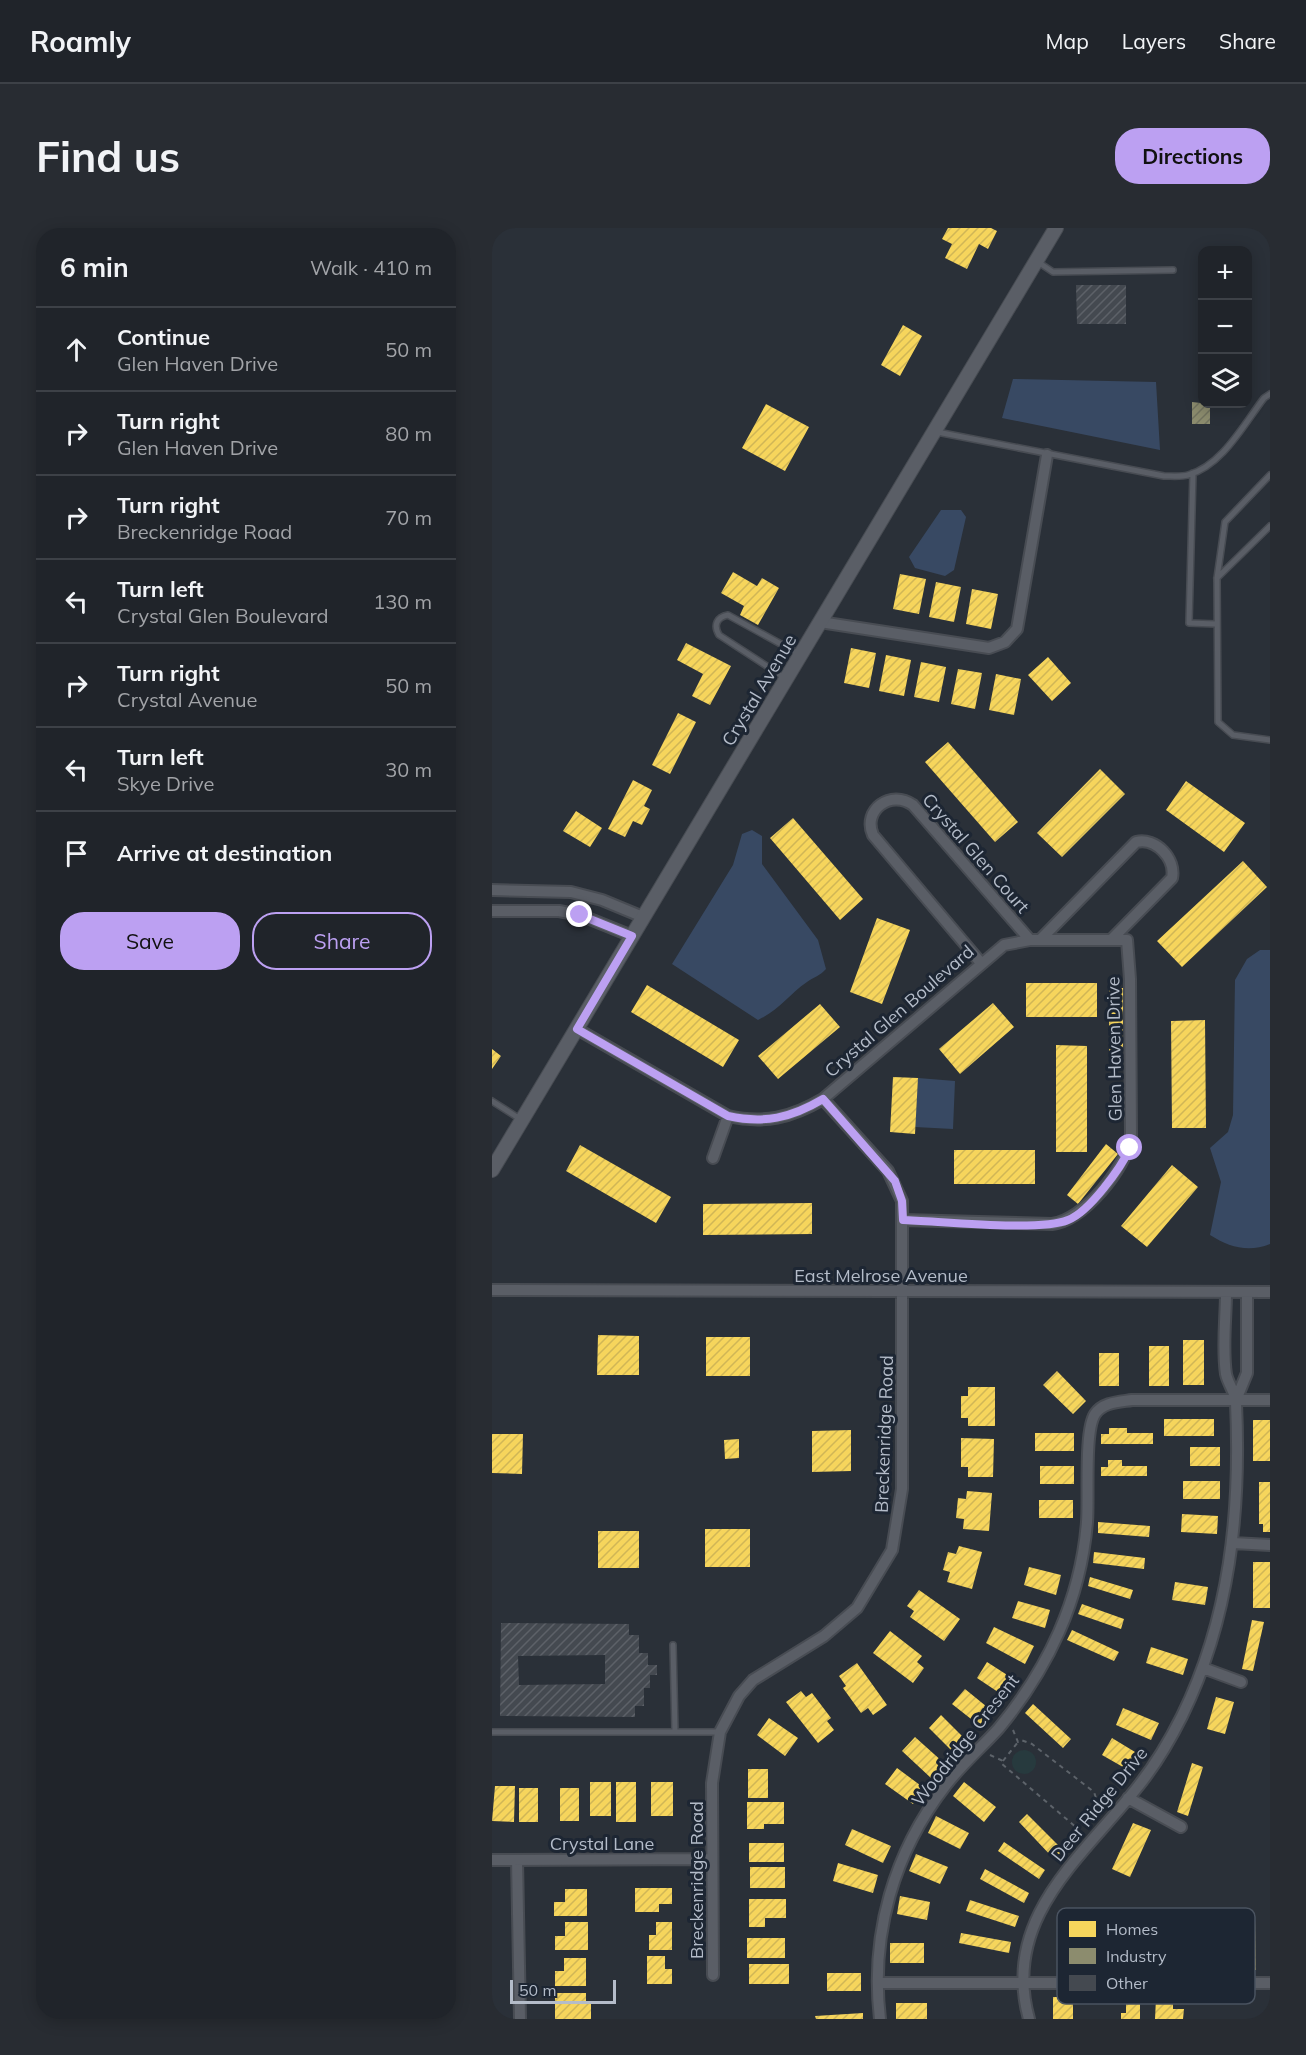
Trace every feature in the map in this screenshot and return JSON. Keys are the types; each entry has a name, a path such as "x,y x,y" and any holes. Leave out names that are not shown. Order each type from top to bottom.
{"street":[{"name":"Crystal Avenue","path":"492,1170 1056,228"},
{"path":"820,622 989,648 1005,642 1017,628 1047,455"},
{"name":"Crystal Glen Court","path":"981,963 873,835 869,826 870,816 886,801 895,797 905,799 913,805 1035,940"},
{"path":"1035,940 1136,842 1146,839 1155,844 1170,859 1174,868 1172,878 1111,940"},
{"path":"492,890 571,892 602,900 643,917"},
{"path":"492,911 559,911 580,915 632,936"},
{"name":"Crystal Glen Boulevard","path":"577,1029 728,1116 749,1120 780,1118 800,1112 823,1099 1004,945 1035,940 1127,940"},
{"name":"Glen Haven Drive","path":"903,1220 1052,1224 1071,1219 1094,1199 1126,1157 1131,1138 1130,979 1127,940"},
{"name":"Breckenridge Road","path":"713,1975 712,1784 720,1732 733,1704 753,1680 824,1636 850,1616 869,1590 892,1550 902,1489 902,1201 895,1181 823,1099"},
{"path":"713,1158 728,1116"},
{"name":"East Melrose Avenue","path":"492,1290 1270,1292"},
{"name":"Deer Ridge Drive","path":"1029,2019 1024,1982 1027,1951 1039,1911 1060,1876 1083,1852 1162,1753 1203,1668 1217,1627 1233,1543 1236,1490 1236,1400 1226,1373 1226,1292"},
{"name":"Deer Ridge Drive","path":"1236,1400 1247,1373 1247,1292"},
{"name":"Woodridge Cresent","path":"879,2019 880,1938 895,1876 928,1809 1008,1717 1040,1670 1059,1633 1070,1604 1081,1563 1087,1522 1090,1430 1096,1412 1110,1403 1132,1400 1236,1400"},
{"path":"1236,1400 1270,1400"},
{"path":"1233,1543 1270,1545"},
{"path":"1203,1668 1241,1682"},
{"path":"1125,1801 1181,1827"},
{"name":"Crystal Lane","path":"492,1860 712,1859"},
{"path":"517,1860 520,2019"},
{"path":"878,1983 1057,1982"},
{"path":"1255,1983 1270,1983"}],"lane":[{"path":"1036,261 1053,272 1173,270"},
{"path":"935,431 1047,455 1164,476 1193,473 1206,467 1222,451 1264,398 1270,394"},
{"path":"1193,473 1189,623 1216,624"},
{"path":"1270,475 1225,522 1217,578 1216,624 1218,722 1233,735 1270,740"},
{"path":"1217,578 1270,526"},
{"path":"786,679 719,635 715,629 716,621 728,615 801,655"},
{"path":"492,1101 522,1120"},
{"path":"673,1646 675,1732"},
{"path":"492,1732 720,1732"}],"path":[{"path":"1008,1717 1018,1742"},
{"path":"1083,1852 1077,1828 1055,1812 1031,1787 1022,1784 1002,1764 1018,1742 1021,1740 1032,1744 1095,1792 1101,1803 1125,1801"},
{"path":"975,1753 1003,1761"}],"green space":[{"path":"1024,1750 1033,1753 1036,1762 1033,1771 1024,1774 1015,1771 1012,1762 1015,1753"}],"water":[{"path":"1013,379 1156,382 1160,450 1002,418"},
{"path":"941,510 961,510 966,517 954,570 945,576 915,568 909,557"},
{"path":"752,830 762,836 762,864 818,940 826,969 758,1020 672,964 733,865 742,834"},
{"path":"1260,950 1270,950 1270,1244 1246,1248 1224,1243 1210,1235 1221,1182 1210,1148 1228,1132 1233,1115 1235,980 1247,959"},
{"path":"918,1078 955,1081 953,1129 915,1127"}],"building: Homes":[{"path":"948,228 991,228 997,231 988,249 979,244 967,269 945,258 952,244 942,239"},
{"path":"903,325 922,336 900,376 881,365"},
{"path":"766,404 809,427 785,471 742,448"},
{"path":"733,572 757,586 762,578 779,588 758,625 740,615 744,606 721,593"},
{"path":"900,574 926,579 919,614 893,609"},
{"path":"936,582 961,587 954,622 929,617"},
{"path":"972,589 998,594 991,629 966,624"},
{"path":"686,643 731,666 710,705 692,696 703,674 677,660"},
{"path":"851,648 876,653 869,688 844,683"},
{"path":"886,655 911,660 904,696 879,691"},
{"path":"1048,657 1071,683 1052,701 1028,675"},
{"path":"921,662 946,667 939,702 914,697"},
{"path":"958,669 982,673 975,709 951,704"},
{"path":"996,674 1021,679 1014,715 989,710"},
{"path":"678,713 696,722 670,774 652,765"},
{"path":"948,742 1018,822 995,842 925,762"},
{"path":"1100,769 1125,794 1062,857 1037,833"},
{"path":"633,780 652,790 644,806 650,809 642,825 633,821 625,837 608,829"},
{"path":"1186,781 1245,823 1224,852 1166,810"},
{"path":"576,811 602,828 590,847 563,831"},
{"path":"793,818 863,899 840,920 770,838"},
{"path":"1243,861 1267,887 1182,967 1157,941"},
{"path":"877,918 910,930 882,1004 850,992"},
{"path":"1026,983 1097,983 1097,1017 1026,1017"},
{"path":"647,985 739,1040 723,1067 631,1012"},
{"path":"1109,988 1123,988 1123,1051 1109,1051"},
{"path":"993,1003 1014,1027 960,1074 939,1049"},
{"path":"820,1004 840,1027 778,1079 758,1056"},
{"path":"1205,1020 1206,1128 1172,1128 1171,1021"},
{"path":"1056,1045 1087,1046 1087,1152 1056,1152"},
{"path":"492,1049 501,1056 492,1069"},
{"path":"893,1077 918,1078 915,1134 890,1132"},
{"path":"1106,1144 1118,1154 1078,1204 1067,1195"},
{"path":"580,1145 671,1197 656,1223 566,1171"},
{"path":"954,1150 1035,1150 1035,1184 954,1184"},
{"path":"1172,1165 1198,1187 1147,1247 1121,1226"},
{"path":"812,1203 812,1234 703,1235 703,1204"},
{"path":"598,1335 639,1336 639,1375 597,1375"},
{"path":"706,1337 750,1337 750,1376 706,1376"},
{"path":"1183,1340 1204,1340 1204,1385 1183,1385"},
{"path":"1149,1346 1169,1346 1169,1386 1149,1386"},
{"path":"1099,1353 1119,1353 1119,1386 1099,1386"},
{"path":"1057,1371 1086,1401 1073,1414 1043,1385"},
{"path":"968,1387 995,1387 995,1426 968,1426 968,1418 961,1418 961,1396 968,1396"},
{"path":"1164,1419 1214,1419 1214,1436 1164,1436"},
{"path":"1253,1420 1270,1420 1270,1461 1253,1461"},
{"path":"1109,1428 1127,1428 1127,1433 1153,1433 1153,1444 1101,1444 1101,1434 1109,1434"},
{"path":"851,1430 851,1471 812,1472 812,1431"},
{"path":"1035,1433 1074,1433 1074,1451 1035,1451"},
{"path":"492,1434 523,1434 522,1474 492,1473"},
{"path":"961,1438 994,1439 993,1477 968,1477 968,1467 961,1467"},
{"path":"739,1439 739,1458 725,1459 724,1440"},
{"path":"1190,1447 1220,1447 1220,1466 1190,1466"},
{"path":"1108,1460 1122,1460 1122,1466 1147,1466 1147,1476 1101,1476 1101,1467 1108,1467"},
{"path":"1040,1466 1074,1466 1074,1484 1040,1484"},
{"path":"1183,1481 1220,1481 1220,1499 1183,1499"},
{"path":"1259,1482 1270,1482 1270,1532 1263,1532 1263,1524 1259,1524"},
{"path":"967,1491 992,1493 989,1531 963,1529 964,1519 956,1518 958,1498 966,1499"},
{"path":"1039,1500 1073,1500 1073,1518 1039,1518"},
{"path":"1182,1514 1218,1516 1217,1534 1181,1532"},
{"path":"1098,1522 1150,1526 1149,1537 1098,1533"},
{"path":"705,1529 750,1529 750,1567 705,1567"},
{"path":"598,1531 639,1531 639,1568 598,1568"},
{"path":"959,1546 982,1552 972,1589 947,1582 950,1572 943,1570 948,1552 956,1554"},
{"path":"1094,1552 1145,1558 1144,1569 1093,1563"},
{"path":"1253,1562 1270,1562 1270,1608 1253,1608"},
{"path":"1029,1567 1061,1575 1056,1595 1024,1585"},
{"path":"1090,1577 1133,1590 1130,1599 1088,1586"},
{"path":"1175,1582 1208,1587 1205,1605 1172,1600"},
{"path":"919,1590 960,1619 944,1641 910,1617 914,1611 907,1606"},
{"path":"1018,1601 1050,1610 1045,1628 1012,1618"},
{"path":"1082,1604 1124,1619 1121,1629 1078,1614"},
{"path":"1252,1620 1264,1622 1253,1671 1242,1669"},
{"path":"994,1627 1034,1646 1025,1664 986,1643"},
{"path":"1072,1630 1119,1652 1114,1661 1067,1640"},
{"path":"890,1631 922,1656 917,1662 924,1668 913,1683 873,1653"},
{"path":"1151,1647 1188,1659 1183,1675 1146,1663"},
{"path":"987,1662 1015,1680 1004,1696 977,1678"},
{"path":"857,1663 887,1705 873,1715 868,1708 861,1713 843,1688 846,1686 839,1676"},
{"path":"965,1689 992,1711 980,1726 952,1704"},
{"path":"801,1691 806,1697 812,1693 831,1718 827,1721 834,1730 818,1743 786,1702"},
{"path":"1216,1697 1234,1702 1225,1734 1207,1729"},
{"path":"1033,1704 1071,1739 1063,1748 1025,1713"},
{"path":"1123,1708 1159,1723 1151,1740 1116,1725"},
{"path":"941,1715 966,1740 953,1752 929,1728"},
{"path":"769,1718 798,1738 785,1756 757,1735"},
{"path":"915,1737 944,1763 931,1778 902,1751"},
{"path":"1112,1738 1140,1755 1130,1771 1102,1755"},
{"path":"1192,1763 1203,1767 1188,1816 1177,1812"},
{"path":"897,1768 924,1788 913,1804 885,1784"},
{"path":"748,1769 768,1769 768,1798 748,1798"},
{"path":"590,1782 611,1782 611,1816 590,1816"},
{"path":"616,1782 636,1782 636,1822 616,1822"},
{"path":"651,1782 673,1782 673,1816 651,1816"},
{"path":"964,1782 996,1807 984,1822 953,1796"},
{"path":"495,1786 515,1786 514,1822 492,1821"},
{"path":"519,1788 538,1788 538,1822 519,1822"},
{"path":"560,1788 579,1788 579,1821 560,1821"},
{"path":"747,1802 784,1802 784,1824 764,1824 764,1829 747,1829"},
{"path":"1027,1814 1063,1850 1054,1859 1019,1822"},
{"path":"936,1816 969,1833 960,1849 928,1833"},
{"path":"1133,1823 1151,1830 1130,1877 1112,1869"},
{"path":"852,1829 891,1846 883,1863 845,1845"},
{"path":"1004,1842 1045,1870 1039,1879 998,1851"},
{"path":"749,1843 784,1843 784,1862 749,1862"},
{"path":"916,1854 948,1867 940,1884 909,1871"},
{"path":"838,1863 878,1875 873,1893 833,1881"},
{"path":"750,1867 785,1867 785,1888 750,1888"},
{"path":"985,1869 1029,1893 1024,1903 980,1879"},
{"path":"635,1888 672,1888 672,1904 659,1904 659,1912 635,1912"},
{"path":"565,1889 587,1889 587,1916 554,1916 554,1902 565,1902"},
{"path":"900,1896 930,1902 927,1920 897,1914"},
{"path":"749,1899 786,1899 786,1918 765,1918 765,1927 749,1927"},
{"path":"970,1900 1019,1916 1015,1927 966,1911"},
{"path":"1255,1919 1256,1970 1255,1970"},
{"path":"565,1922 588,1922 588,1950 555,1950 555,1936 565,1936"},
{"path":"656,1922 672,1922 672,1950 649,1950 649,1935 656,1935"},
{"path":"961,1933 1011,1942 1009,1953 959,1943"},
{"path":"747,1938 785,1938 785,1958 747,1958"},
{"path":"890,1943 924,1943 924,1963 890,1963"},
{"path":"647,1956 665,1956 665,1969 672,1969 672,1984 647,1984"},
{"path":"564,1958 586,1958 586,1986 555,1986 555,1971 564,1971"},
{"path":"749,1964 789,1964 789,1984 749,1984"},
{"path":"827,1973 861,1973 861,1991 827,1991"},
{"path":"555,1993 586,1993 586,2001 591,2001 591,2019 555,2019"},
{"path":"1053,1997 1057,1997 1057,2004 1073,2004 1073,2019 1053,2019"},
{"path":"896,2003 927,2003 927,2019 896,2019"},
{"path":"1126,2004 1140,2004 1140,2019 1121,2019 1121,2013 1126,2013"},
{"path":"1156,2004 1173,2004 1173,2009 1184,2009 1183,2019 1155,2019"},
{"path":"863,2013 863,2019 816,2019 815,2016"}],"building: Industry":[{"path":"1192,402 1198,403 1198,408 1210,408 1210,424 1192,424"}],"building: Other":[{"path":"1076,285 1126,285 1126,324 1077,324"},
{"path":"501,1623 629,1624 629,1635 639,1635 639,1653 648,1653 648,1665 657,1665 657,1675 650,1675 650,1688 644,1688 644,1706 635,1706 635,1717 500,1716","holes":["605,1655 605,1684 519,1685 518,1656"]}],"route":[{"path":"580,915 632,936 577,1029 728,1116 759,1121 780,1118 800,1112 823,1099 895,1181 902,1201 903,1220 999,1224 1062,1223 1080,1214 1094,1199 1126,1157 1130,1148"}]}
